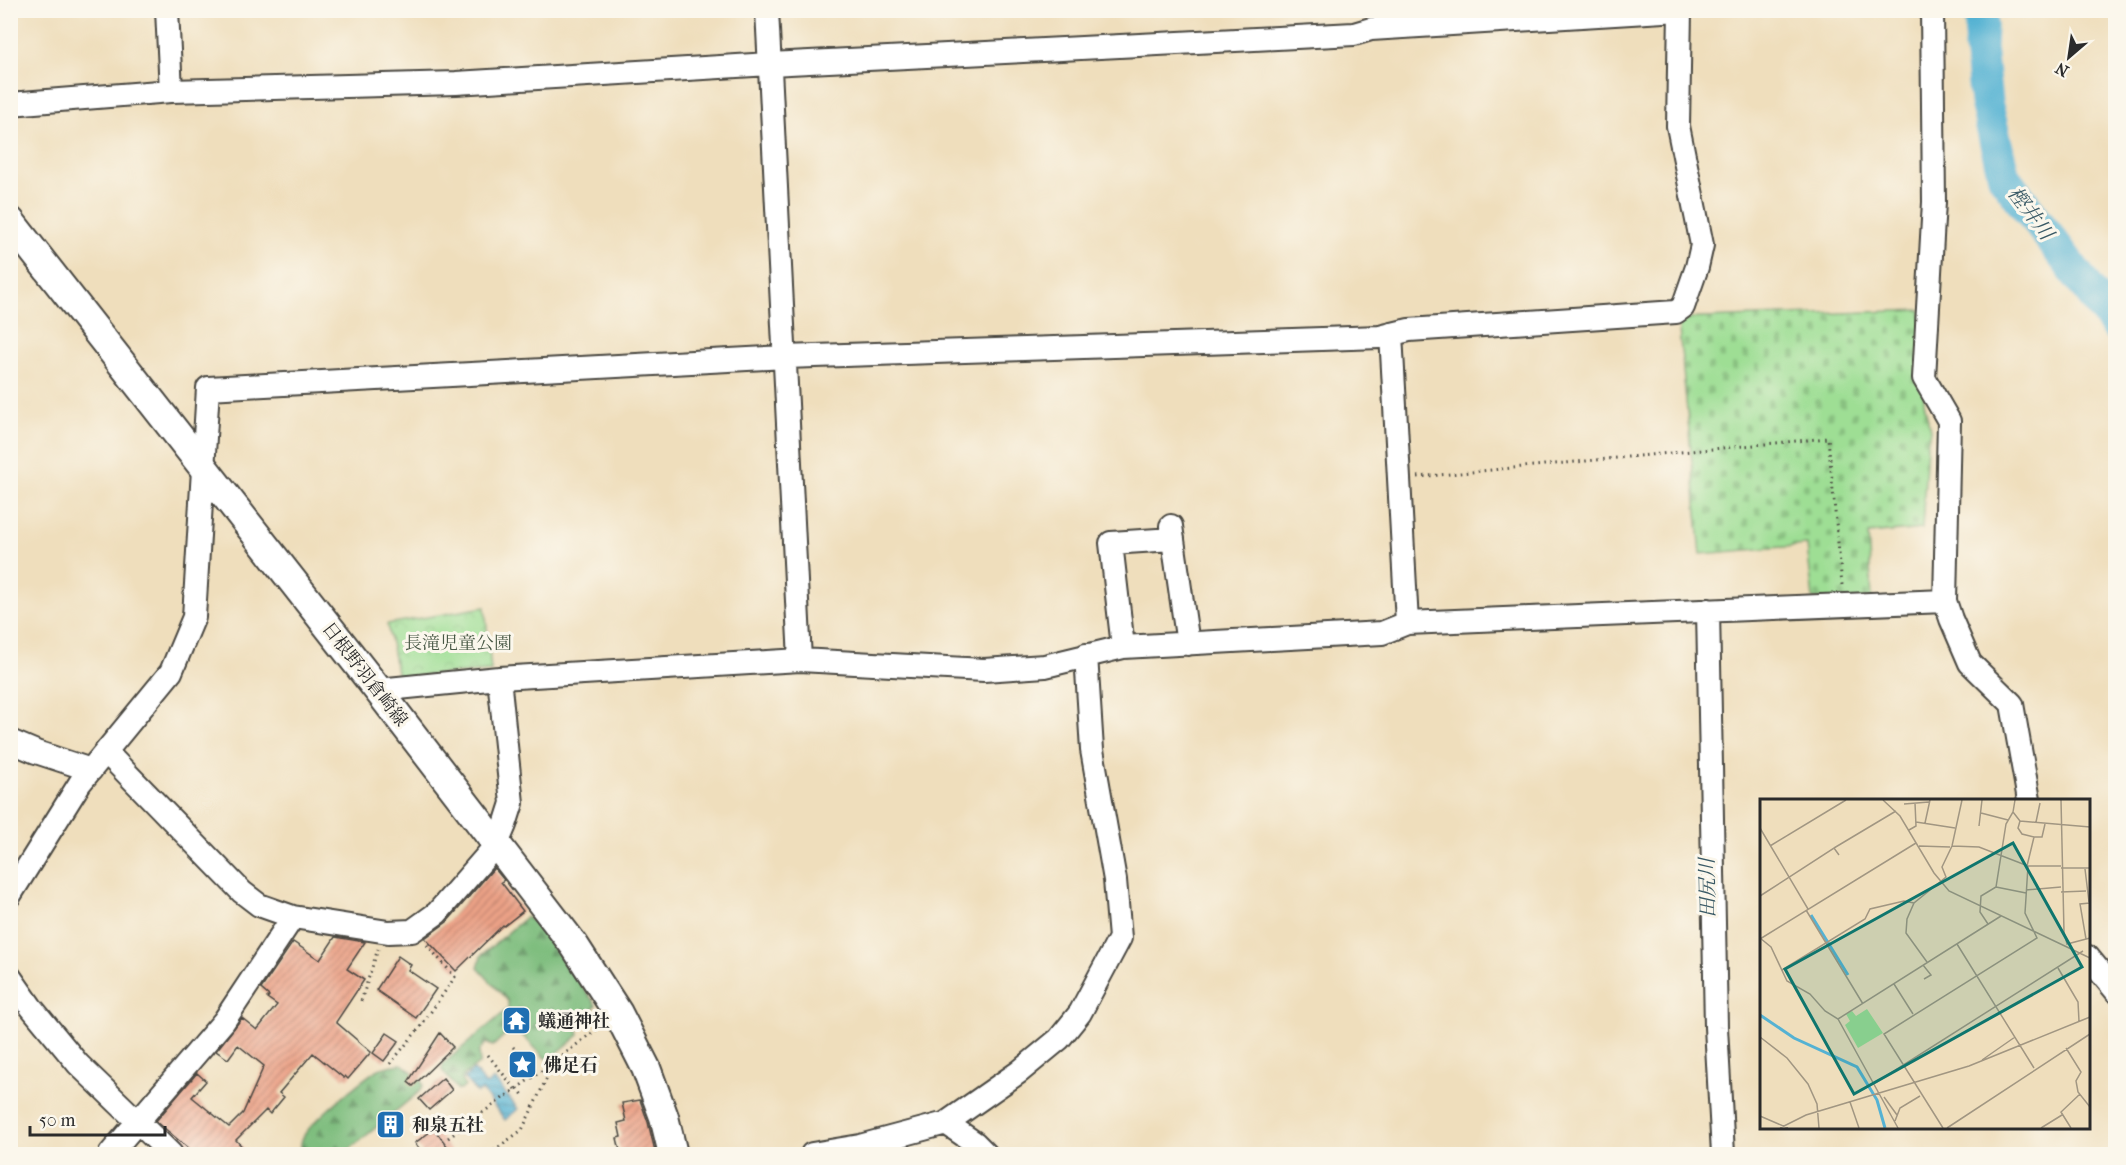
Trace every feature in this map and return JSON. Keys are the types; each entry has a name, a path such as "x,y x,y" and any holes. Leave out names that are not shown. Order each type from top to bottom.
{"main road":[{"name":"日根野羽倉崎線","path":"12,230 203,466 574,945 618,1013 646,1068 664,1117 673,1155"}],"street":[{"path":"167,10 171,91"},
{"path":"767,10 801,660"},
{"path":"10,104 171,91 456,83 770,64 1354,34 1371,29 1680,10 1678,126 1702,245 1683,307 1676,312 1409,330 1380,337 785,357 208,388 194,617 171,672 80,783 10,895"},
{"path":"1932,10 1934,202 1924,378 1949,421 1945,601 1970,663 2012,704 2029,799"},
{"path":"1390,334 1407,623"},
{"path":"1123,647 1111,543 1172,532 1188,644"},
{"path":"378,690 499,678 801,660 984,670 1045,666 1123,647 1382,633 1407,623 1945,601"},
{"path":"1708,610 1716,1028 1723,1155"},
{"path":"812,1155 860,1146 946,1123 1019,1072 1059,1040 1080,1013 1120,938 1115,880 1092,750 1086,656"},
{"path":"106,752 242,892 259,905 293,917 383,931 413,930 437,913 497,844 512,803 499,678"},
{"path":"10,741 91,770"},
{"path":"110,1155 224,1021 293,917"},
{"path":"2090,960 2115,991"},
{"path":"10,977 78,1064 171,1155"},
{"path":"946,1123 975,1143 986,1155"}],"path":[{"path":"1399,478 1828,438 1844,605"},
{"path":"390,1064 421,1026 455,977 413,930"},
{"path":"361,1001 383,931"},
{"path":"482,1113 618,1013"},
{"path":"513,1047 538,1073"},
{"path":"490,1057 523,1095"},
{"path":"489,1155 522,1130 555,1061"},
{"path":"448,1138 472,1121"}],"green space":[{"path":"1921,310 1924,402 1930,430 1922,529 1868,534 1872,599 1813,599 1807,545 1701,554 1678,319"},
{"name":"長滝児童公園","path":"485,607 491,671 398,677 387,624"},
{"path":"526,917 536,923 596,1005 579,1025 579,1035 551,1058 545,1058 516,1029 512,1028 493,1046 486,1043 479,1051 480,1063 463,1076 465,1086 458,1090 442,1070 443,1064 508,1009 508,1001 478,968 481,956"},
{"path":"402,1064 420,1078 423,1085 420,1091 344,1154 304,1154 301,1146 303,1137 326,1111 379,1069"}],"water":[{"path":"474,1070 486,1085 494,1079 518,1109 505,1120 482,1090 477,1093 464,1078"}],"building":[{"path":"494,868 504,880 501,882 523,911 503,925 456,971 425,938 447,922"},
{"path":"335,937 365,942 347,969 364,980 336,1022 371,1052 348,1079 313,1053 279,1093 284,1097 270,1114 266,1110 236,1140 250,1155 196,1155 156,1121 197,1073 206,1081 192,1097 229,1127 243,1113 264,1066 238,1045 228,1059 216,1051 242,1018 257,1030 277,1005 267,998 269,996 261,989 293,942 320,960"},
{"path":"398,956 411,965 408,970 436,989 416,1018 376,990"},
{"path":"387,1033 399,1041 384,1061 373,1053"},
{"path":"440,1033 453,1047 413,1086 408,1082"},
{"path":"443,1078 452,1090 429,1110 419,1099"},
{"path":"640,1100 656,1155 621,1155 617,1138 621,1137 618,1123 626,1121 622,1103"},
{"path":"434,1129 454,1155 424,1155 415,1143"}],"waterway":[{"name":"樫井川","path":"1982,10 1980,47 1986,102 2004,177 2116,326"}],"place":[{"name":"蟻通神社","path":"517,1021"},
{"name":"佛足石","path":"523,1065"},
{"name":"和泉五社","path":"391,1125"}],"water label":[{"name":"田尻川","path":"1707,888"}]}
